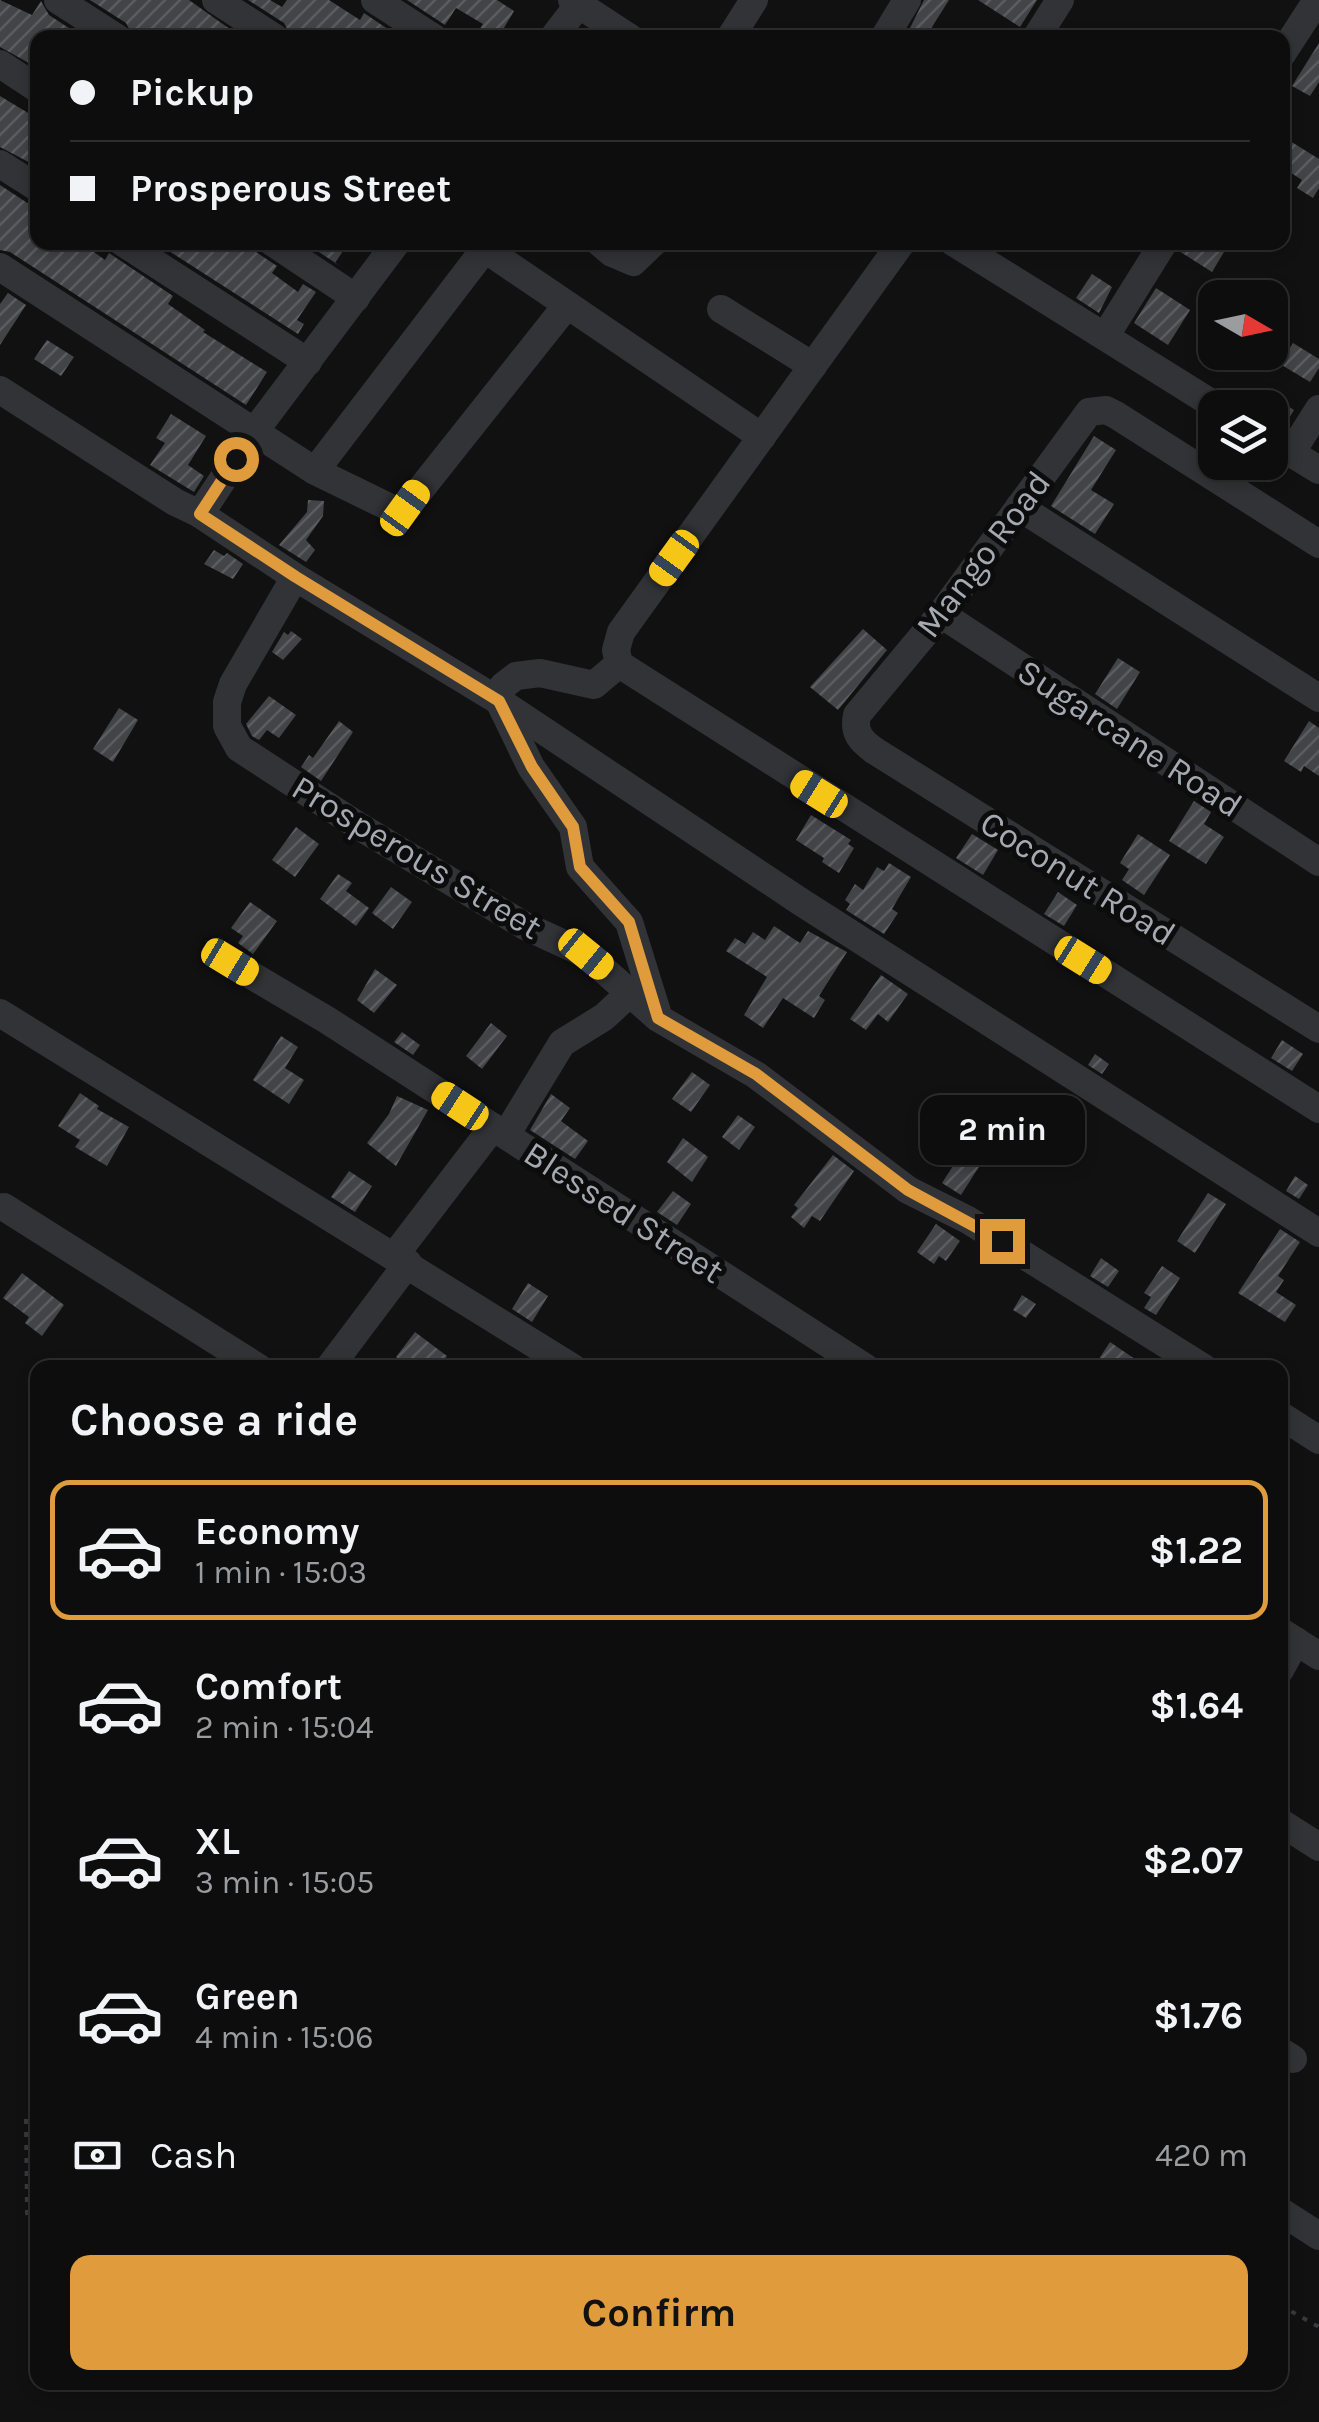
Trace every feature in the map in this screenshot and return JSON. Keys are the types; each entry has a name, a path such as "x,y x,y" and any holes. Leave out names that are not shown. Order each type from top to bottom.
{"street":[{"path":"58,0 105,30"},
{"path":"216,0 263,30"},
{"path":"375,0 422,30"},
{"path":"735,30 754,0"},
{"path":"889,30 908,0"},
{"path":"1041,30 1060,0"},
{"path":"1290,41 1316,0"},
{"path":"559,30 576,2 618,30"},
{"path":"0,64 30,84"},
{"path":"0,164 30,183"},
{"path":"134,250 308,362"},
{"path":"284,250 356,298"},
{"path":"200,514 254,432 390,250"},
{"path":"316,471 485,250"},
{"path":"493,250 762,437"},
{"path":"608,250 633,262 646,250"},
{"path":"896,250 621,632 616,650 619,664 1319,1108"},
{"path":"966,250 1198,394"},
{"path":"1106,335 1159,250"},
{"path":"0,268 316,471 397,511 405,508 568,305"},
{"path":"721,309 813,366"},
{"path":"0,390 499,701 817,912 1319,1233"},
{"path":"1288,438 1319,409"},
{"name":"Mango Road","path":"857,715 941,614 1090,412 1106,410 1116,415 1319,544"},
{"path":"1288,451 1319,470"},
{"path":"1020,507 1319,698"},
{"name":"Prosperous Street","path":"296,577 233,684 227,702 227,726 239,748 508,916 586,954 658,1018 756,1074 908,1190 968,1220 1191,1360"},
{"name":"Sugarcane Road","path":"941,614 1319,862"},
{"path":"619,664 594,685 540,673 516,676 503,686 499,701 532,767 573,827 580,867 629,922 658,1018"},
{"name":"Coconut Road","path":"857,715 857,734 875,751 1319,1029"},
{"name":"Blessed Street","path":"230,962 853,1360"},
{"path":"335,1360 402,1259 500,1131 520,1117 562,1043 604,1017 631,992"},
{"path":"0,1012 561,1360"},
{"path":"4,1208 247,1360"},
{"path":"1288,1421 1319,1440"},
{"path":"1288,1827 1319,1847"},
{"path":"1288,2216 1319,2236"}],"path":[{"path":"26,2119 30,2219"},
{"path":"1288,2309 1319,2326"}],"building":[{"path":"0,0 32,15 41,1 49,15 72,30 30,30 30,64 0,47"},
{"path":"90,0 189,0 231,30 130,30 126,23"},
{"path":"248,0 270,0 282,7 287,0 329,0 360,20 364,13 389,30 288,30 284,23"},
{"path":"407,0 497,0 514,11 503,30 479,30 483,24 456,8 445,25"},
{"path":"924,0 949,0 930,30 909,30"},
{"path":"978,0 1037,0 1020,27"},
{"path":"1319,43 1319,82 1310,96 1292,86"},
{"path":"0,96 30,114 30,163 0,147"},
{"path":"1290,141 1319,159 1319,188 1313,198 1297,188 1302,180 1290,172"},
{"path":"0,185 30,205 30,250 91,250 105,260 109,253 173,296 168,304 203,332 267,372 246,405 10,252 0,250"},
{"path":"167,250 253,250 277,266 272,273 298,292 303,284 316,292 297,320 304,324 298,334"},
{"path":"316,250 344,250 335,263"},
{"path":"1179,250 1225,250 1212,272"},
{"path":"1092,274 1112,287 1099,313 1076,298"},
{"path":"1156,288 1190,310 1168,345 1134,323"},
{"path":"8,293 26,305 0,345 0,304"},
{"path":"47,340 74,357 61,376 34,359"},
{"path":"1293,343 1319,359 1319,368 1310,382 1288,369 1288,351"},
{"path":"171,414 206,436 188,465 204,476 194,492 150,465 165,443 156,438"},
{"path":"1094,436 1116,450 1091,490 1114,504 1095,534 1051,506"},
{"path":"308,500 324,501 323,516 306,540 315,550 306,562 279,545 307,512"},
{"path":"214,550 243,564 233,579 204,564"},
{"path":"863,629 887,650 838,710 810,687"},
{"path":"291,631 302,639 283,660 272,652 284,632 288,635"},
{"path":"1118,658 1140,672 1117,709 1095,694"},
{"path":"269,696 296,715 279,738 267,730 259,740 246,724"},
{"path":"119,708 138,720 113,762 93,749"},
{"path":"339,721 353,732 321,781 301,767 309,755 313,758"},
{"path":"1309,721 1319,728 1319,776 1304,766 1301,772 1284,761"},
{"path":"1194,801 1211,812 1204,824 1224,837 1206,864 1169,841"},
{"path":"811,815 851,840 848,844 854,848 839,873 796,840"},
{"path":"296,827 319,844 295,877 272,860"},
{"path":"972,834 998,850 983,875 956,858"},
{"path":"1138,834 1170,855 1144,895 1122,880 1129,869 1120,863"},
{"path":"889,863 911,877 892,909 898,913 884,934 846,910 850,904 845,900 855,884 863,890 877,867 884,871"},
{"path":"338,874 352,883 346,891 369,908 356,926 320,899"},
{"path":"391,887 412,902 393,929 372,913"},
{"path":"1058,892 1077,905 1064,926 1044,914"},
{"path":"250,902 277,921 253,954 238,943 243,936 231,928"},
{"path":"774,926 800,943 808,931 847,952 819,996 825,1000 814,1018 783,998 763,1028 744,1015 767,977 726,951 735,938 745,944 753,932 765,940"},
{"path":"375,969 397,985 374,1013 357,1000"},
{"path":"881,975 908,994 888,1022 878,1014 866,1030 850,1019"},
{"path":"491,1023 507,1036 482,1069 466,1056"},
{"path":"402,1032 420,1045 413,1055 394,1042"},
{"path":"281,1036 298,1047 285,1068 304,1080 289,1104 253,1080"},
{"path":"1282,1040 1303,1054 1292,1071 1271,1058"},
{"path":"1095,1054 1109,1064 1102,1074 1088,1065"},
{"path":"692,1072 710,1085 691,1112 672,1099"},
{"path":"80,1093 99,1106 97,1109 129,1127 107,1166 75,1147 80,1140 58,1126"},
{"path":"551,1094 570,1108 561,1121 588,1141 575,1159 530,1130"},
{"path":"397,1096 428,1110 396,1166 367,1143"},
{"path":"1039,1100 1055,1111 1062,1101 1087,1117 1066,1148 1025,1121"},
{"path":"738,1115 755,1127 739,1150 722,1137"},
{"path":"973,1135 991,1148 961,1195 942,1183"},
{"path":"683,1138 708,1157 692,1182 667,1162"},
{"path":"833,1155 854,1171 820,1221 812,1216 804,1228 791,1217 798,1208 794,1205"},
{"path":"349,1171 372,1186 355,1212 331,1197"},
{"path":"1295,1176 1308,1185 1299,1199 1286,1191"},
{"path":"673,1191 691,1204 677,1225 657,1212"},
{"path":"1208,1193 1226,1204 1195,1253 1177,1241"},
{"path":"936,1224 960,1241 946,1261 939,1256 934,1264 917,1252"},
{"path":"1280,1229 1300,1242 1278,1276 1284,1280 1276,1292 1296,1305 1285,1322 1238,1293"},
{"path":"1101,1258 1119,1271 1108,1287 1090,1276"},
{"path":"1162,1266 1180,1278 1156,1315 1144,1308 1151,1297 1144,1293"},
{"path":"22,1273 64,1305 42,1336 25,1323 29,1317 3,1298"},
{"path":"528,1283 548,1296 532,1322 512,1309"},
{"path":"1022,1295 1036,1304 1026,1318 1013,1310"},
{"path":"415,1332 447,1356 444,1360 396,1357"},
{"path":"1110,1342 1136,1360 1098,1360"}],"route":[{"path":"236,459 200,514 499,701 532,767 573,827 580,867 629,922 658,1018 756,1074 908,1190 1002,1241"}]}
